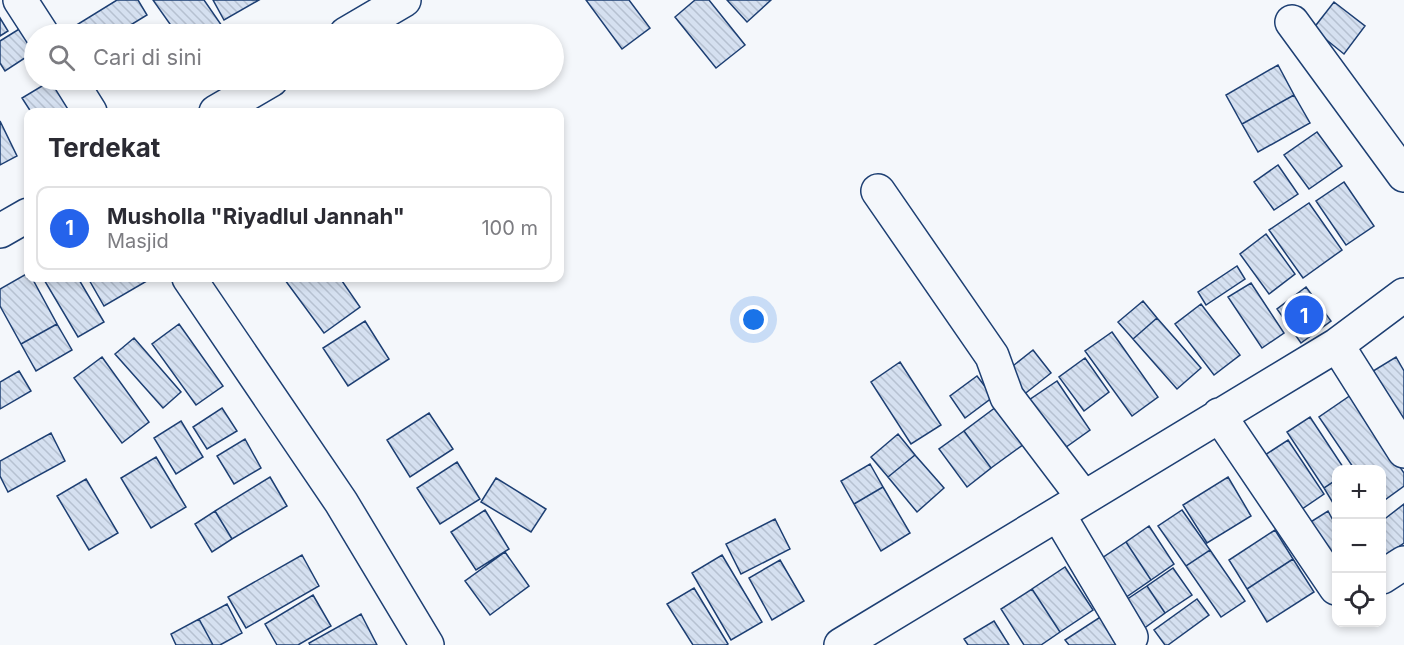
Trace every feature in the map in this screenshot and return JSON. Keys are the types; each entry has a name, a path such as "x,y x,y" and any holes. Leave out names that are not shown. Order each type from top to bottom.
{"street":[{"path":"20,0 36,24"},
{"path":"363,24 404,0"},
{"path":"1292,22 1404,175"},
{"path":"76,90 87,108"},
{"path":"223,108 254,90"},
{"path":"878,191 992,356 1007,397 1071,506 1131,637"},
{"path":"0,231 24,217"},
{"path":"192,282 341,502 427,645"},
{"path":"841,645 1337,345 1404,295"},
{"path":"1337,345 1404,451"},
{"path":"1219,415 1332,582"},
{"path":"1386,574 1404,563"}],"building":[{"path":"117,0 138,0 147,15 132,24 78,24"},
{"path":"153,0 204,0 221,24 170,24"},
{"path":"213,0 259,0 224,20"},
{"path":"586,0 629,0 650,28 622,49"},
{"path":"695,0 709,0 745,45 716,68 675,17"},
{"path":"727,0 771,0 747,22"},
{"path":"1334,2 1365,26 1344,54 1313,29"},
{"path":"0,18 8,31 0,36"},
{"path":"24,26 24,59 5,71 0,63 0,41"},
{"path":"1278,65 1294,95 1242,124 1226,95"},
{"path":"35,90 64,90 76,108 28,108 22,98"},
{"path":"1294,95 1310,123 1258,152 1242,124"},
{"path":"0,121 17,156 0,165"},
{"path":"1317,132 1342,166 1309,189 1284,155"},
{"path":"1278,165 1298,194 1274,210 1254,182"},
{"path":"1344,182 1374,226 1346,245 1316,201"},
{"path":"1309,203 1342,250 1303,278 1269,230"},
{"path":"1266,234 1295,274 1269,294 1240,254"},
{"path":"1237,266 1245,279 1206,305 1198,292"},
{"path":"24,275 24,282 34,282 57,324 21,344 0,306 0,289"},
{"path":"45,282 80,282 104,322 78,337"},
{"path":"90,282 145,282 104,306"},
{"path":"286,282 343,282 360,307 324,333"},
{"path":"1251,283 1284,333 1262,348 1228,297"},
{"path":"1306,287 1331,321 1301,343 1277,309"},
{"path":"1143,301 1157,318 1133,339 1118,322"},
{"path":"1201,304 1240,355 1214,375 1175,324"},
{"path":"1157,318 1201,368 1177,389 1133,339"},
{"path":"365,321 389,359 348,386 323,348"},
{"path":"57,324 72,350 36,371 21,344"},
{"path":"179,324 223,386 196,405 152,344"},
{"path":"1112,332 1158,397 1132,416 1085,351"},
{"path":"134,338 181,392 163,408 115,354"},
{"path":"1033,350 1051,373 1022,396 1004,373"},
{"path":"102,357 149,422 122,443 74,378"},
{"path":"1396,357 1404,371 1404,427 1365,376"},
{"path":"1085,358 1109,392 1084,411 1059,377"},
{"path":"900,362 941,425 911,444 871,382"},
{"path":"19,371 31,391 0,409 0,382"},
{"path":"977,376 993,397 965,418 950,396"},
{"path":"1057,381 1090,430 1062,450 1029,400"},
{"path":"1351,395 1404,473 1404,486 1386,499 1386,465 1352,465 1319,417"},
{"path":"996,407 1024,444 991,468 964,431"},
{"path":"222,408 237,431 207,449 193,427"},
{"path":"429,413 453,449 410,477 387,440"},
{"path":"1310,417 1342,465 1332,465 1332,483 1324,488 1287,432"},
{"path":"181,421 203,457 176,474 154,438"},
{"path":"964,431 991,468 967,487 939,449"},
{"path":"51,433 65,461 8,492 0,476 0,461"},
{"path":"898,434 915,455 888,477 871,457"},
{"path":"245,439 261,468 234,484 217,456"},
{"path":"1288,440 1324,494 1302,509 1265,455"},
{"path":"915,455 944,488 917,512 888,477"},
{"path":"156,457 186,507 151,528 121,478"},
{"path":"457,462 480,499 440,524 417,488"},
{"path":"870,464 883,487 854,504 841,481"},
{"path":"270,477 287,506 232,539 215,511"},
{"path":"1228,477 1251,516 1207,543 1183,505"},
{"path":"496,478 546,509 531,532 481,502"},
{"path":"86,479 118,533 89,550 57,496"},
{"path":"1332,483 1332,501 1324,488"},
{"path":"883,487 910,533 881,551 854,504"},
{"path":"1404,504 1404,543 1386,555 1386,519"},
{"path":"485,510 509,549 476,570 451,532"},
{"path":"1182,510 1210,550 1186,566 1158,526"},
{"path":"215,511 232,539 212,552 195,524"},
{"path":"1328,511 1332,518 1332,557 1330,558 1309,523"},
{"path":"775,519 790,549 741,574 726,544"},
{"path":"1149,526 1174,564 1151,580 1126,542"},
{"path":"1275,530 1293,559 1247,589 1229,560"},
{"path":"1126,542 1151,580 1122,600 1096,562"},
{"path":"1210,550 1245,601 1221,617 1186,566"},
{"path":"505,552 529,586 490,615 465,581"},
{"path":"302,555 319,586 246,628 228,597"},
{"path":"722,555 762,622 731,640 692,573"},
{"path":"1293,559 1314,592 1267,622 1247,589"},
{"path":"780,560 804,601 772,620 749,578"},
{"path":"1065,567 1093,610 1060,632 1032,589"},
{"path":"1173,568 1192,595 1165,613 1147,586"},
{"path":"1147,586 1165,613 1139,632 1120,604"},
{"path":"694,588 728,644 693,645 667,604"},
{"path":"1032,589 1060,632 1041,645 1024,645 1001,609"},
{"path":"313,595 331,626 298,645 277,645 265,624"},
{"path":"1197,599 1209,615 1165,645 1154,630"},
{"path":"227,604 242,633 220,645 213,645 199,619"},
{"path":"1108,612 1129,645 1069,645 1065,640"},
{"path":"361,614 377,645 310,645 309,643"},
{"path":"199,619 213,645 176,645 171,634"},
{"path":"994,621 1009,645 968,645 964,639"}],"place":[{"name":"Musholla \"Riyadlul Jannah\"","path":"1304,315"}]}
